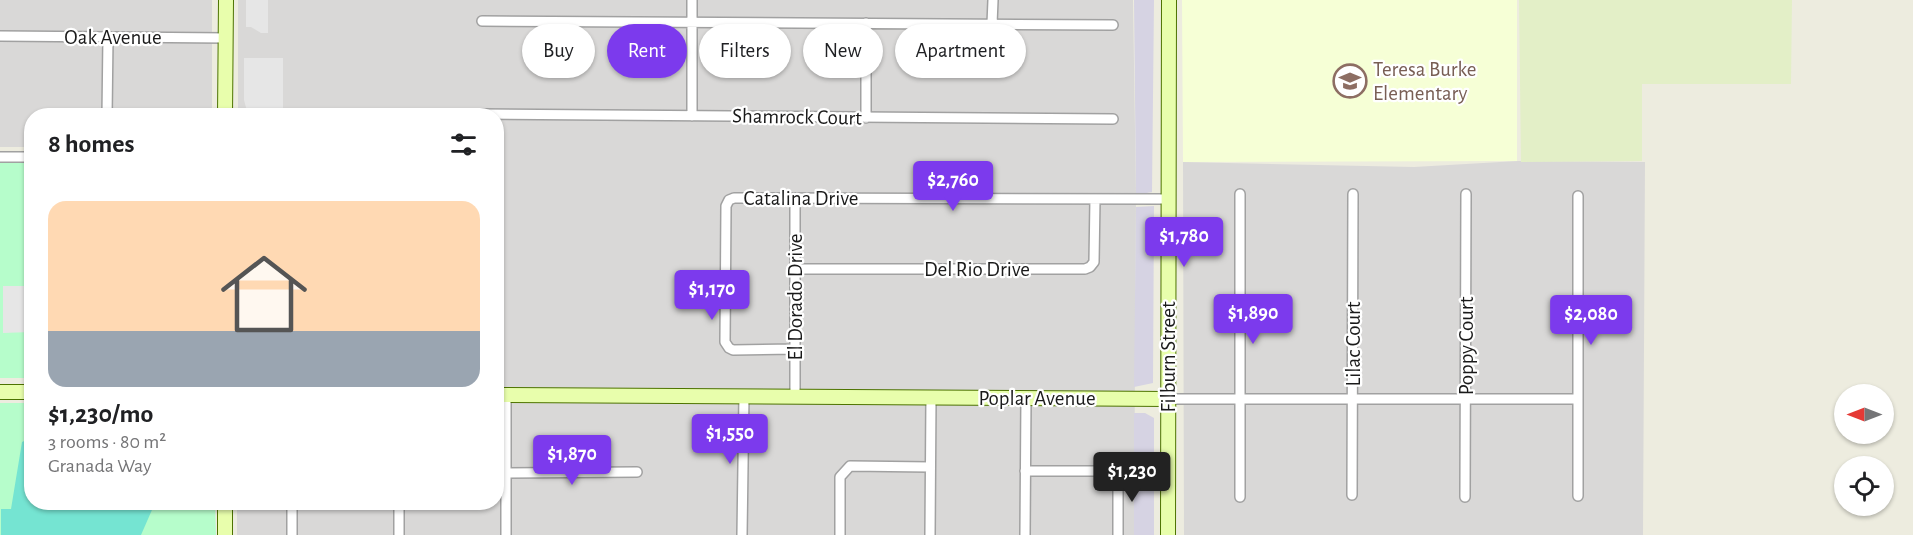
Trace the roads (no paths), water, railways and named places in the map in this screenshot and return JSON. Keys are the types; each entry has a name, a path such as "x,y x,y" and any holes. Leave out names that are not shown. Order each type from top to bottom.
{"street":[{"path":"225,108 226,0"},
{"path":"692,0 692,116"},
{"path":"482,21 992,24 993,0"},
{"name":"Filburn Street","path":"1168,535 1169,0"},
{"path":"866,23 866,118"},
{"path":"1026,24 1113,25"},
{"name":"Oak Avenue","path":"0,36 226,38"},
{"path":"107,108 108,37"},
{"name":"Shamrock Court","path":"504,114 1113,119"},
{"path":"0,157 24,157"},
{"path":"1240,194 1240,497"},
{"name":"Lilac Court","path":"1352,495 1353,194"},
{"name":"Poppy Court","path":"1465,498 1466,194"},
{"path":"1578,196 1578,496"},
{"name":"Catalina Drive","path":"794,349 733,350 725,342 726,206 729,200 734,198 1168,199"},
{"name":"El Dorado Drive","path":"795,198 795,396"},
{"name":"Del Rio Drive","path":"795,269 1085,269 1094,262 1095,199"},
{"path":"0,392 24,392"},
{"name":"Poplar Avenue","path":"504,395 1578,399"},
{"path":"742,535 744,395"},
{"path":"930,535 931,397"},
{"path":"1025,535 1026,398"},
{"path":"504,442 506,535"},
{"path":"840,535 840,477 850,466 930,467"},
{"path":"1025,471 1118,471 1118,535"},
{"path":"506,473 637,472"},
{"path":"225,510 225,535"},
{"path":"292,510 292,535"},
{"path":"399,510 399,535"}],"place":[{"name":"Teresa Burke Elementary","path":"1350,81"}]}
